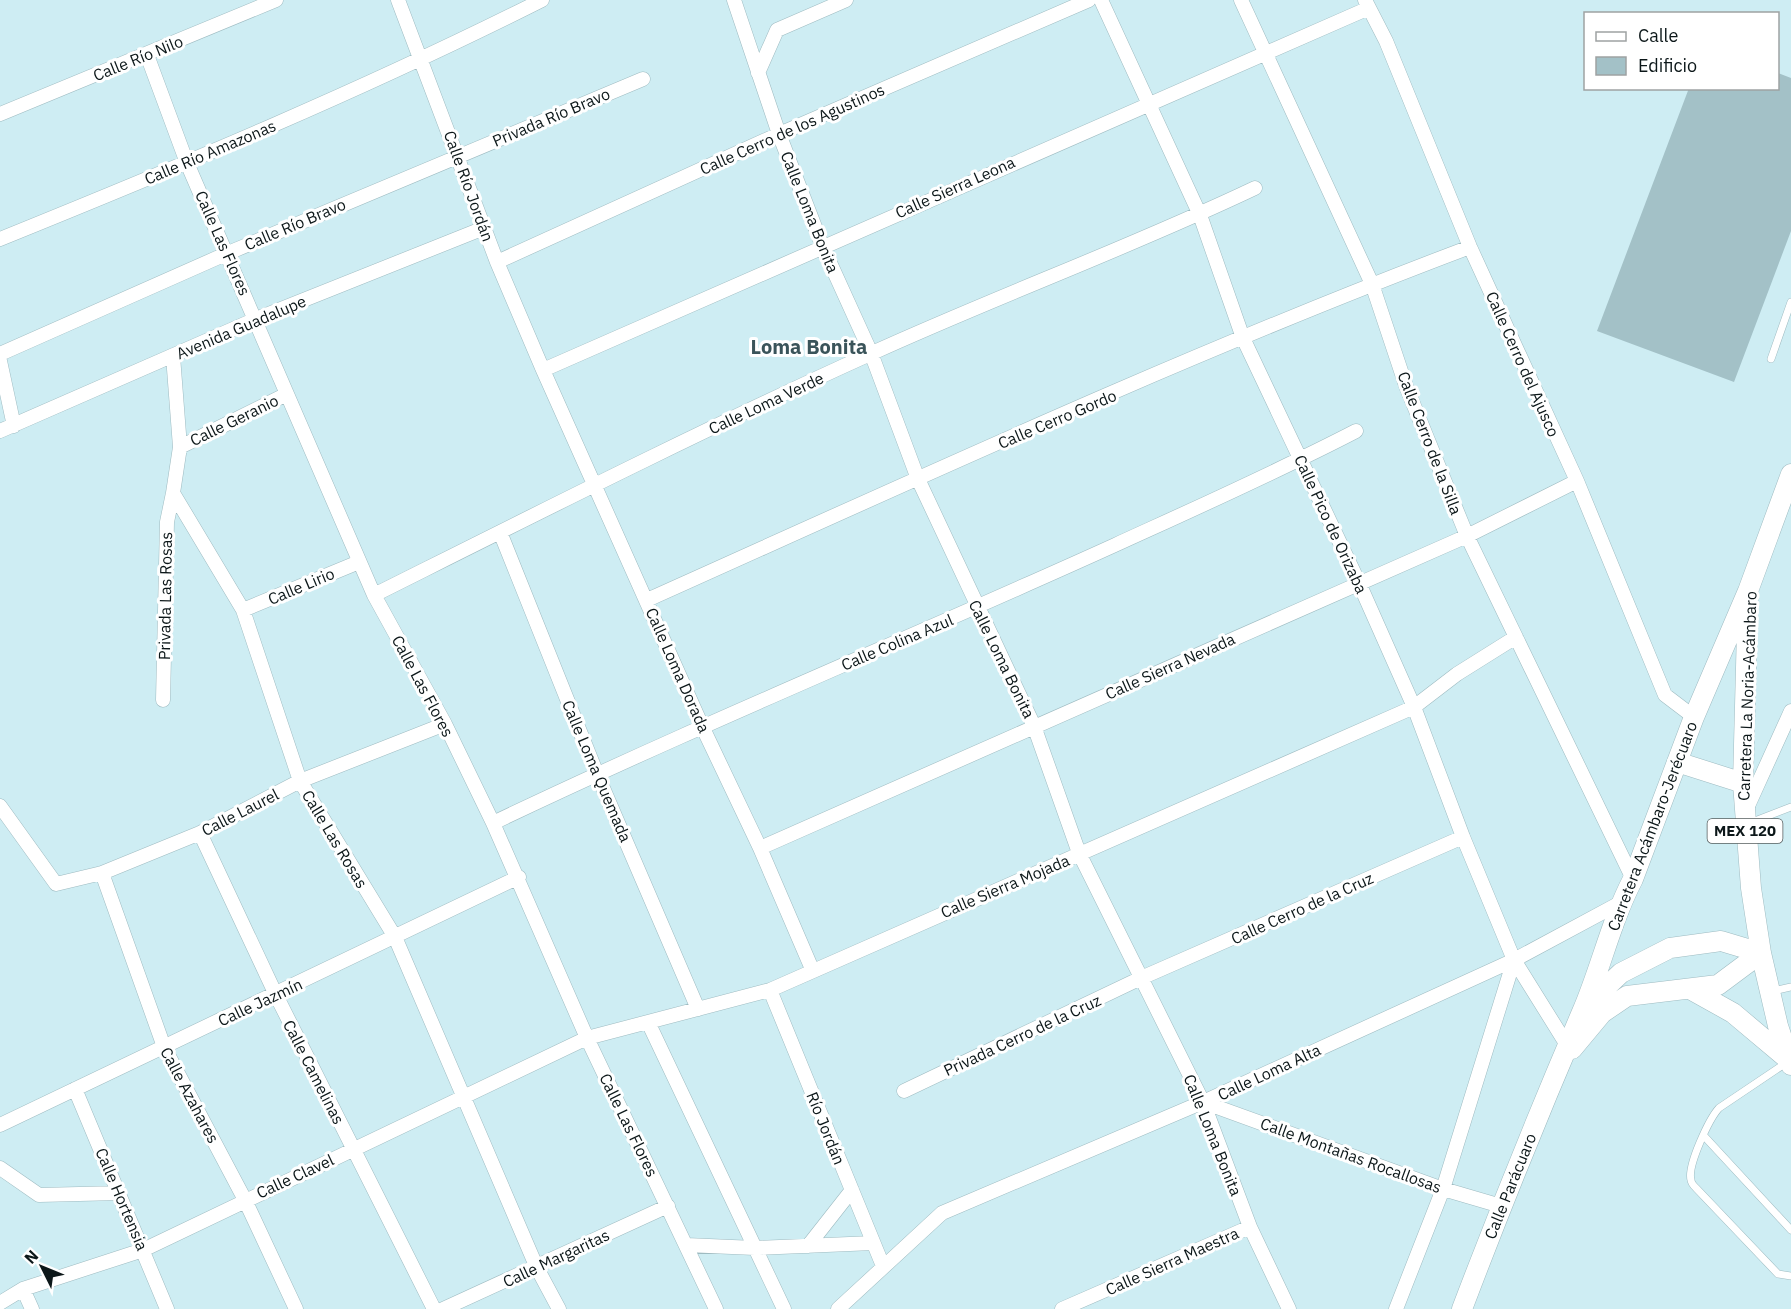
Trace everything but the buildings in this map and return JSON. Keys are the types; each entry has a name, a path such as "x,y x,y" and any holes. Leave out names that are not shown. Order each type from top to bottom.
{"main road":[{"name":"Carretera La Noria-Acámbaro","path":"1790,1062 1761,953 1750,888 1743,783 1748,591 1791,474"},
{"name":"Carretera Acámbaro-Jerécuaro","path":"1563,1054 1583,1010 1620,903 1633,879 1694,717 1748,591"},
{"path":"1677,762 1743,783"},
{"path":"1583,1010 1621,972 1670,948 1721,941 1761,953"},
{"path":"1563,1054 1602,1013 1627,996 1718,985 1761,953"},
{"path":"1690,989 1732,1013 1790,1062"},
{"name":"Calle Parácuaro","path":"1462,1309 1563,1054"}],"street":[{"name":"Calle Río Nilo","path":"0,114 276,0"},
{"name":"Calle Río Jordán","path":"398,0 419,62 459,155 497,262 543,370"},
{"name":"Calle Río Amazonas","path":"0,240 187,164 419,62 542,0"},
{"name":"Calle Loma Bonita","path":"734,0 779,134 822,245 871,353 918,479 976,608 1034,726 1079,854 1203,1102 1250,1227 1289,1309"},
{"path":"758,73 777,30 846,0"},
{"name":"Calle Cerro de los Agustinos","path":"497,262 779,134 1089,0"},
{"name":"Calle Pico de Orizaba","path":"1101,0 1200,215 1243,338 1359,583 1414,707 1463,837 1514,960 1563,1054"},
{"name":"Calle Cerro de la Silla","path":"1240,0 1266,51 1372,284 1406,386 1467,536 1633,879"},
{"name":"Calle Sierra Leona","path":"543,370 822,245 1149,103 1367,4"},
{"name":"Calle Cerro del Ajusco","path":"1367,4 1386,41 1470,247 1577,481 1665,695 1694,717"},
{"name":"Calle Las Flores","path":"147,55 187,164 228,253 359,562 374,595 445,724 519,877 587,1038 716,1309"},
{"name":"Privada Río Bravo","path":"459,155 643,79"},
{"name":"Calle Río Bravo","path":"0,354 228,253 459,155"},
{"name":"Calle Loma Verde","path":"374,595 593,484 871,353 1200,215 1255,188"},
{"name":"Avenida Guadalupe","path":"0,431 256,319 484,228"},
{"name":"Calle Cerro Gordo","path":"647,600 1243,338 1372,284 1470,247"},
{"path":"172,356 180,447 173,494"},
{"path":"0,361 14,426"},
{"name":"Calle Loma Dorada","path":"543,370 702,726 760,848 812,969"},
{"name":"Calle Geranio","path":"180,447 287,394"},
{"name":"Calle Colina Azul","path":"493,823 702,726 976,608 1301,460 1356,431"},
{"name":"Calle Sierra Nevada","path":"760,848 1467,536 1577,481"},
{"name":"Calle Las Rosas","path":"173,494 243,610 300,781 395,937 537,1268 559,1309"},
{"name":"Privada Las Rosas","path":"164,700 167,522 173,494"},
{"name":"Calle Loma Quemada","path":"500,532 597,774 698,1008"},
{"name":"Calle Lirio","path":"243,610 359,562"},
{"name":"Calle Sierra Mojada","path":"587,1038 770,990 812,969 1414,707 1457,674 1516,637"},
{"path":"1744,820 1791,711"},
{"name":"Calle Laurel","path":"0,806 56,884 102,873 200,833 300,781 445,724"},
{"name":"Calle Camelinas","path":"200,833 276,995 434,1309"},
{"name":"Calle Cerro de la Cruz","path":"1141,978 1463,837"},
{"name":"Calle Azahares","path":"102,873 164,1047 245,1200 296,1309"},
{"name":"Calle Jazmín","path":"0,1125 519,877"},
{"name":"Calle Loma Alta","path":"838,1309 942,1213 1203,1102 1514,960 1620,903"},
{"path":"1396,1309 1443,1189 1514,960"},
{"name":"Privada Cerro de la Cruz","path":"904,1091 1141,978"},
{"name":"Río Jordán","path":"770,990 883,1266"},
{"path":"648,1022 784,1309"},
{"name":"Calle Clavel","path":"0,1304 23,1289 143,1250 587,1038"},
{"name":"Calle Hortensia","path":"75,1089 167,1309"},
{"name":"Calle Montañas Rocallosas","path":"1203,1102 1443,1189 1501,1206"},
{"path":"0,1168 39,1195 119,1193"},
{"path":"808,1246 852,1190"},
{"name":"Calle Margaritas","path":"443,1309 537,1268 668,1206"},
{"name":"Calle Sierra Maestra","path":"1062,1309 1250,1227"},
{"path":"686,1245 755,1248 873,1243"},
{"path":"23,1289 32,1309"}],"lane":[{"path":"1771,359 1791,302"},
{"path":"1744,820 1791,807"},
{"path":"1770,992 1791,987"},
{"path":"1790,1062 1719,1108 1711,1117 1691,1169 1691,1180 1778,1274 1791,1276"},
{"path":"1704,1136 1791,1230"}],"district":[{"name":"Loma Bonita","path":"809,347"}]}
